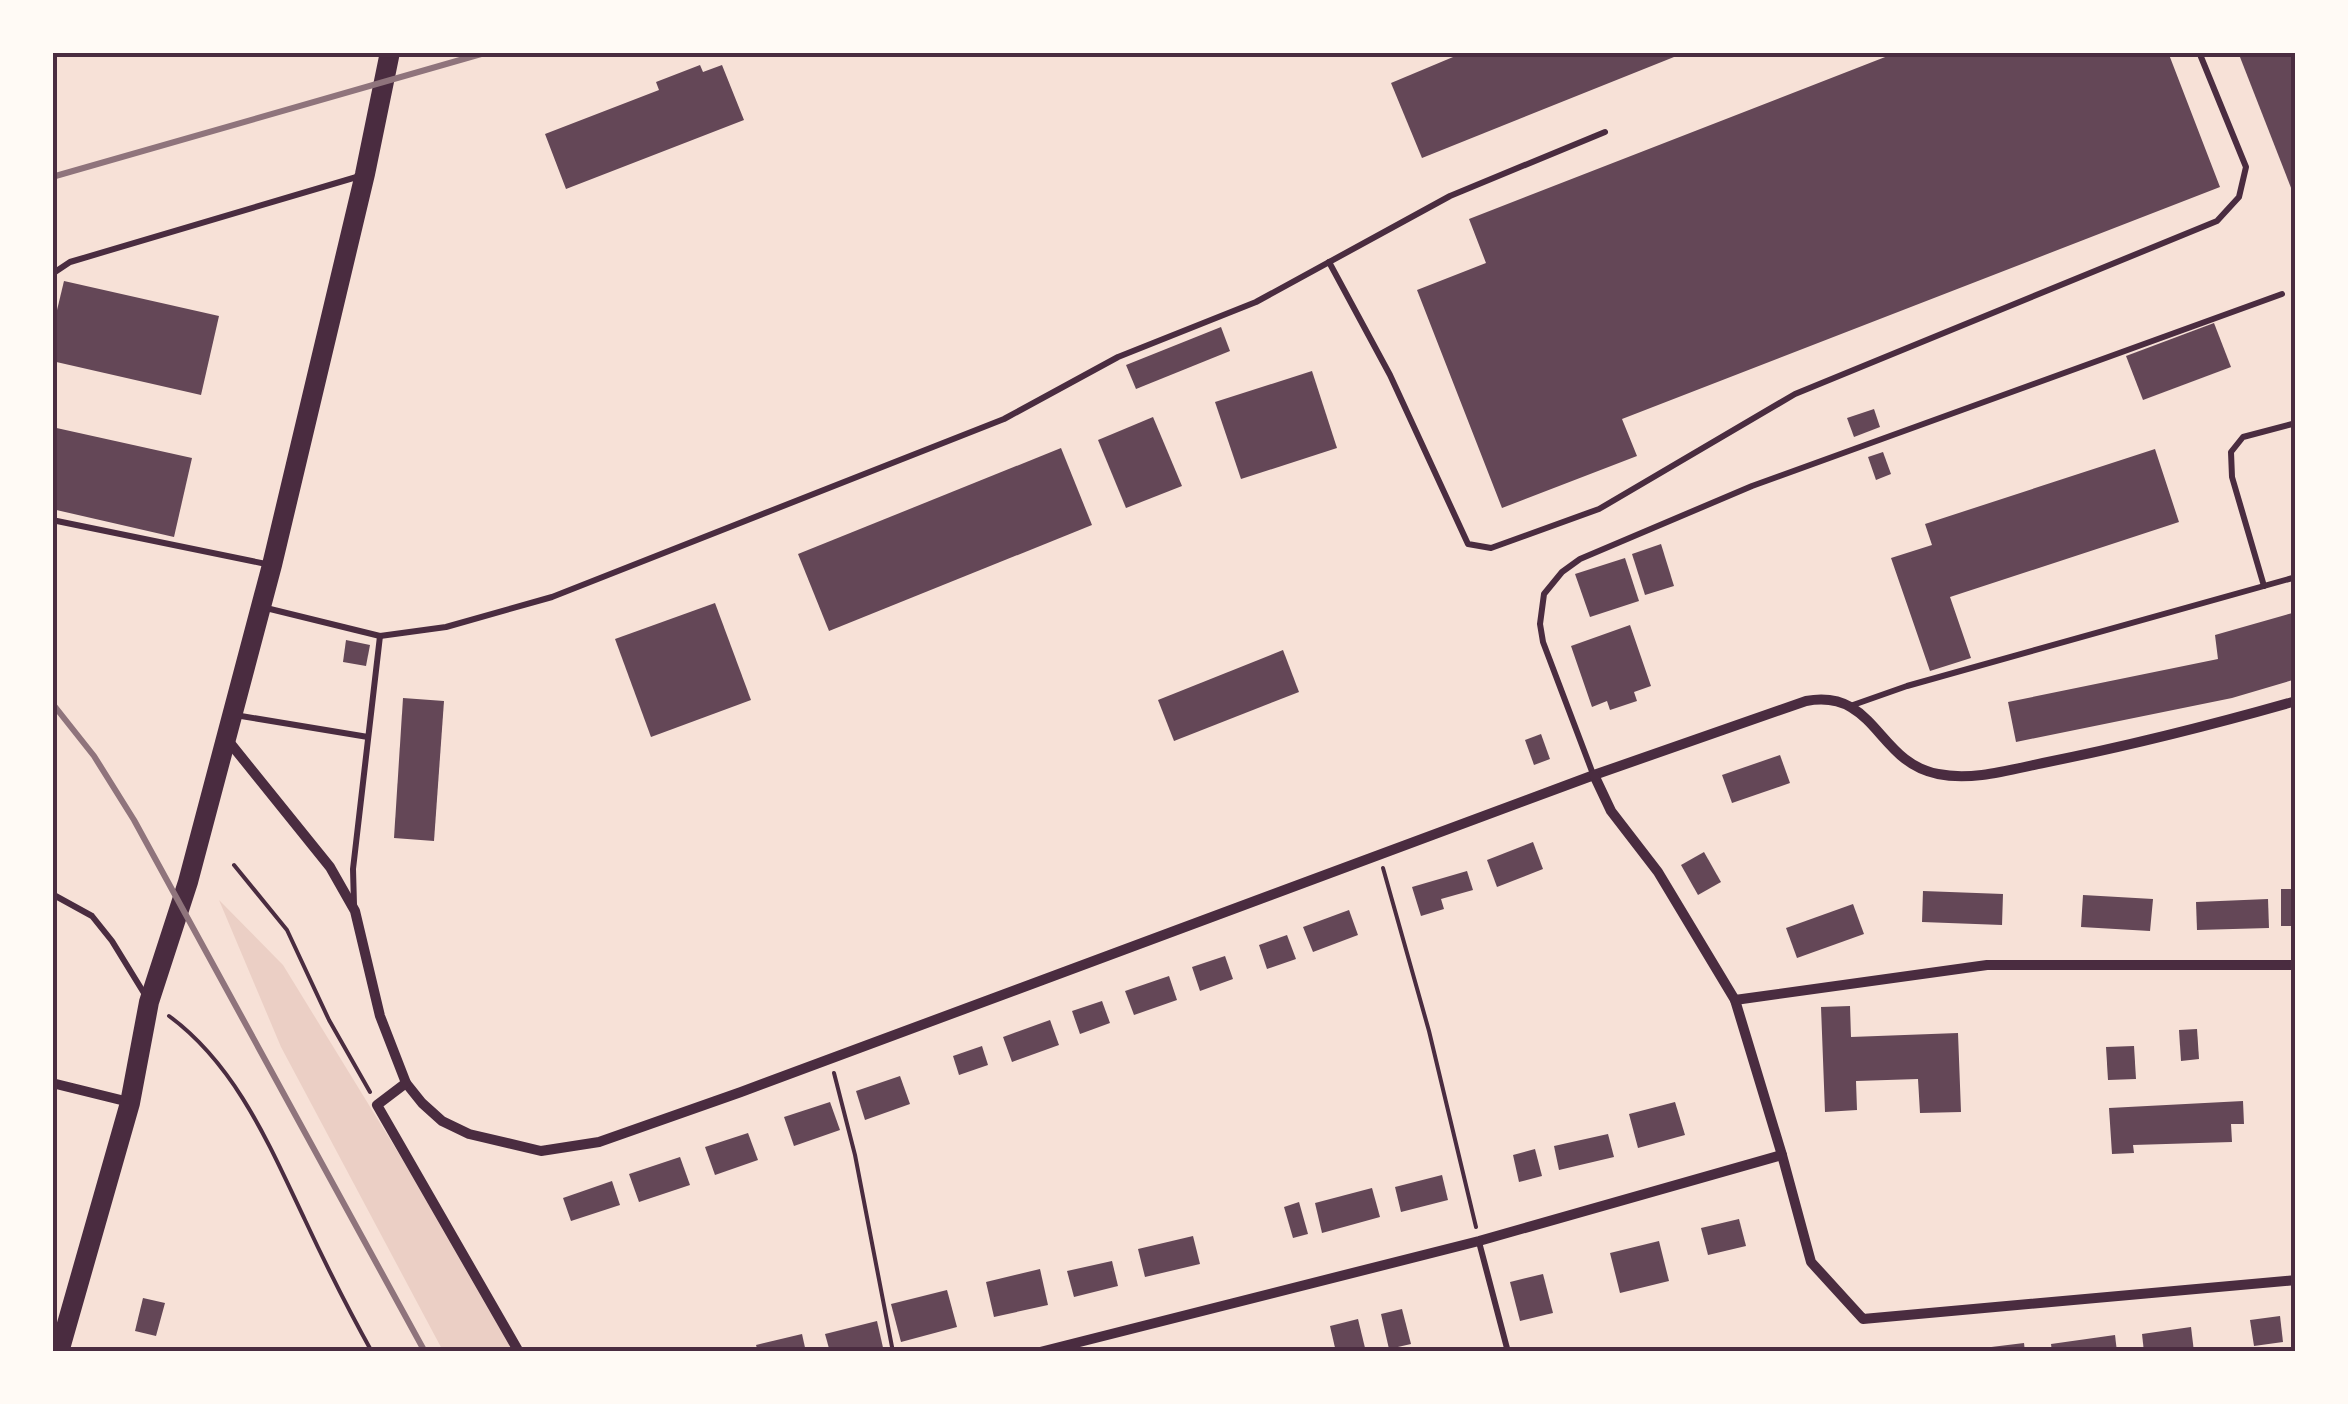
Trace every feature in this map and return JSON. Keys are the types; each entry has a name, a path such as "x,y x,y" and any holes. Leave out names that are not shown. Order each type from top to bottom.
{"main road":[{"path":"60,1352 130,1102 150,1002 188,882 272,566 366,174 390,52"}],"street":[{"path":"226,738 330,867 354,911 380,1016 406,1083 422,1103 456,1128 540,1151 599,1142 1806,700 1822,698 1852,705 1906,762 1919,770 1953,776 2000,772 2122,746 2296,701"},
{"path":"1594,776 1611,810 1658,872 1735,1000 1811,1262 1863,1318 2296,1280"},
{"path":"1735,1000 1988,965 2296,965"},
{"path":"52,1083 130,1102"},
{"path":"406,1083 377,1105 519,1352"},
{"path":"1040,1352 1479,1241 1782,1155"}],"lane":[{"path":"1329,262 1390,375 1468,544 1492,548 1599,509 1795,394 2217,221 2239,196 2246,167 2199,52"},
{"path":"261,606 380,636 446,626 552,597 1004,419 1118,358 1256,302 1450,196 1605,132"},
{"path":"52,274 70,262 366,174"},
{"path":"1594,776 1543,642 1540,624 1544,594 1571,564 1752,486 2282,294"},
{"path":"2264,586 2232,477 2231,452 2242,437 2296,423"},
{"path":"52,520 272,566"},
{"path":"1852,705 1906,686 2296,577"},
{"path":"354,911 354,869 380,636"},
{"path":"234,714 368,737"},
{"path":"52,894 92,916 150,1002"},
{"path":"1479,1241 1508,1352"}],"path":[{"path":"1380,857 1429,1031 1479,1241"},
{"path":"234,865 286,930 329,1020 377,1105"},
{"path":"150,1002 186,1028 234,1084 265,1134 372,1352"},
{"path":"831,1058 894,1352"}],"shaded area":[{"path":"219,900 283,965 520,1351 443,1351 281,1047"}],"building":[{"path":"1465,52 1684,53 1422,158 1391,83"},
{"path":"1898,52 2168,52 2220,187 1622,419 1637,456 1502,508 1417,290 1486,263 1469,219"},
{"path":"2238,52 2296,52 2296,198 2295,198"},
{"path":"700,65 703,72 722,65 744,120 566,189 545,134 659,90 656,82"},
{"path":"64,281 219,316 201,395 52,361 52,331"},
{"path":"2214,323 2231,367 2143,400 2126,356"},
{"path":"1221,327 1230,351 1136,389 1126,365"},
{"path":"1312,371 1337,448 1241,479 1215,402"},
{"path":"1874,409 1880,427 1854,437 1847,418"},
{"path":"1153,417 1182,486 1126,508 1098,440"},
{"path":"52,427 192,458 174,537 52,509"},
{"path":"1061,448 1092,525 829,631 798,554"},
{"path":"2155,449 2179,522 1950,597 1971,658 1930,671 1891,558 1932,545 1925,524"},
{"path":"1883,452 1891,474 1876,480 1868,457"},
{"path":"1661,544 1674,586 1645,595 1632,554"},
{"path":"1625,558 1639,601 1590,617 1575,574"},
{"path":"715,603 751,700 651,737 615,639"},
{"path":"2296,612 2296,679 2232,698 2016,742 2008,702 2218,659 2215,635"},
{"path":"1630,625 1651,686 1634,692 1637,701 1610,710 1607,701 1592,707 1571,646"},
{"path":"346,640 370,645 366,666 343,662"},
{"path":"1283,650 1299,692 1174,741 1158,700"},
{"path":"403,698 444,701 434,841 394,838"},
{"path":"1541,734 1550,759 1534,765 1525,740"},
{"path":"1780,755 1790,783 1732,803 1722,775"},
{"path":"1533,842 1543,869 1497,887 1487,860"},
{"path":"1704,852 1721,882 1698,895 1681,865"},
{"path":"1467,871 1473,890 1441,899 1444,909 1421,916 1412,887"},
{"path":"2281,889 2296,889 2296,926 2281,926"},
{"path":"1923,891 2003,894 2002,925 1922,922"},
{"path":"2083,895 2153,899 2150,931 2081,927"},
{"path":"2268,899 2269,928 2197,930 2196,902"},
{"path":"1853,904 1864,934 1797,958 1786,928"},
{"path":"1349,910 1358,935 1313,952 1303,927"},
{"path":"1287,935 1296,959 1267,969 1259,945"},
{"path":"1225,956 1233,979 1200,991 1192,967"},
{"path":"1169,976 1177,1000 1134,1015 1125,991"},
{"path":"1102,1001 1110,1023 1080,1034 1072,1011"},
{"path":"1850,1006 1851,1037 1958,1033 1961,1112 1920,1113 1918,1079 1856,1081 1857,1110 1825,1112 1821,1007"},
{"path":"1050,1020 1059,1045 1012,1062 1003,1037"},
{"path":"2197,1029 2199,1059 2181,1061 2179,1030"},
{"path":"982,1046 988,1065 959,1075 953,1056"},
{"path":"2134,1046 2136,1079 2108,1080 2106,1047"},
{"path":"900,1076 910,1104 865,1120 856,1091"},
{"path":"2243,1101 2244,1124 2231,1124 2232,1142 2133,1145 2134,1153 2112,1154 2109,1108"},
{"path":"830,1102 840,1130 794,1146 784,1117"},
{"path":"1675,1102 1685,1135 1638,1148 1629,1114"},
{"path":"748,1133 758,1160 715,1175 705,1147"},
{"path":"1608,1134 1614,1157 1559,1170 1554,1146"},
{"path":"1535,1149 1542,1176 1519,1182 1513,1155"},
{"path":"680,1157 690,1185 639,1202 629,1174"},
{"path":"1442,1175 1448,1200 1401,1212 1395,1187"},
{"path":"612,1181 620,1205 571,1221 563,1198"},
{"path":"1372,1188 1380,1217 1322,1233 1315,1203"},
{"path":"1299,1202 1308,1234 1293,1238 1284,1207"},
{"path":"1739,1219 1746,1246 1708,1255 1701,1228"},
{"path":"1193,1236 1200,1264 1145,1277 1138,1249"},
{"path":"1659,1241 1669,1281 1620,1293 1610,1253"},
{"path":"1112,1261 1118,1286 1074,1297 1067,1271"},
{"path":"1040,1269 1048,1305 994,1317 986,1282"},
{"path":"1543,1274 1553,1313 1520,1321 1510,1282"},
{"path":"947,1290 957,1327 901,1342 891,1304"},
{"path":"143,1298 165,1303 156,1336 135,1331"},
{"path":"1402,1309 1411,1344 1389,1349 1381,1314"},
{"path":"2280,1316 2283,1342 2254,1346 2250,1320"},
{"path":"1358,1319 1366,1352 1336,1352 1330,1326"},
{"path":"877,1321 884,1352 830,1352 825,1334"},
{"path":"2191,1327 2194,1352 2144,1352 2142,1334"},
{"path":"802,1334 806,1352 758,1352 756,1345"},
{"path":"2115,1335 2117,1352 2052,1352 2051,1344"},
{"path":"2024,1343 2025,1352 1975,1352 1975,1349"}],"railway":[{"path":"52,177 488,52"},
{"path":"52,703 94,756 134,820 425,1352"}]}
